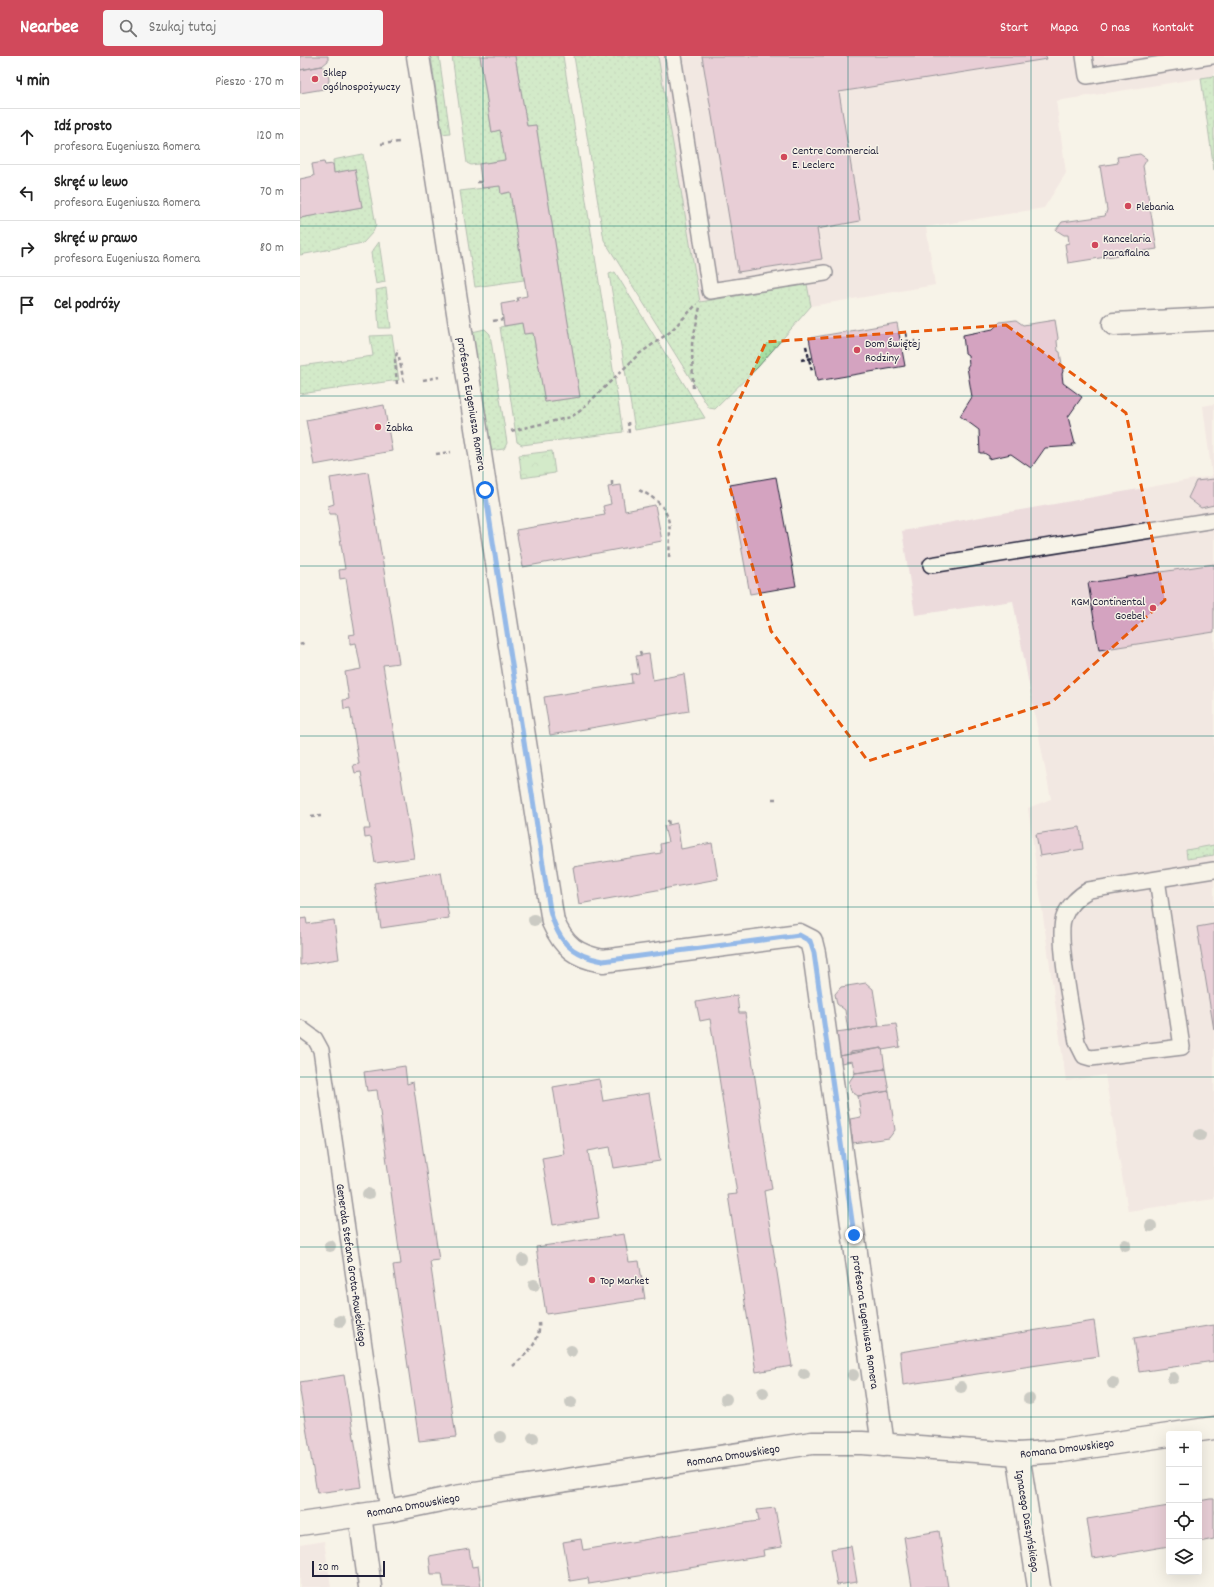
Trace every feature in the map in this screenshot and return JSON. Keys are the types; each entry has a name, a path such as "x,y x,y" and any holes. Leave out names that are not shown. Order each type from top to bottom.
{"street":[{"name":"profesora Eugeniusza Romera","path":"418,56 553,922 566,945 584,956 603,961 799,935 810,941 814,953 883,1445"},
{"path":"1114,324 1214,319"},
{"path":"1193,1431 1214,1428"},
{"name":"Romana Dmowskiego","path":"300,1524 388,1511 454,1497 812,1443 883,1445 1018,1454 1062,1451 1166,1434"},
{"name":"Ignacego Daszyńskiego","path":"1018,1454 1039,1587"},
{"path":"360,1515 370,1587"}],"lane":[{"path":"673,56 710,291 825,273"},
{"path":"1084,56 1087,76 1212,56"},
{"path":"931,565 1214,520"},
{"path":"1157,879 1182,1047 1091,1058 1084,1056 1077,1042 1061,935 1064,917 1075,900 1089,890 1157,879 1214,870"},
{"name":"Generała Stefana Grota-Roweckiego","path":"300,1028 315,1040 321,1050 388,1511"}],"path":[{"path":"381,144 400,142"},
{"path":"511,431 571,417 580,411 639,354 670,332 702,298"},
{"path":"693,388 692,344 700,305"},
{"path":"493,321 503,319"},
{"path":"906,333 910,350"},
{"path":"900,343 915,341"},
{"path":"806,346 811,358 812,371"},
{"path":"397,384 395,360 398,349"},
{"path":"399,357 404,383"},
{"path":"801,360 811,358"},
{"path":"423,380 439,378"},
{"path":"628,422 630,434"},
{"path":"436,454 451,452"},
{"path":"612,481 612,486"},
{"path":"640,490 657,500 667,513 670,530 669,559"},
{"path":"300,645 304,642"},
{"path":"640,651 641,655"},
{"path":"311,817 321,816"},
{"path":"668,820 669,825"},
{"path":"513,1366 531,1348 537,1339 540,1330 539,1323"}],"highlighted area":[{"path":"1006,325 1126,413 1165,600 1052,702 868,761 771,631 718,446 766,342"}],"shaded area":[{"path":"658,56 1214,56 1214,76 1056,101 1066,173 1044,208 926,227 935,285 811,306 807,284 700,302"},
{"path":"1214,404 1214,1199 1128,1211 1105,1075 1066,1081 1028,808 1051,799 1013,601 915,615 902,531 1212,476 1203,406"},
{"path":"324,1541 331,1587 300,1587 300,1545"}],"green space":[{"path":"431,56 439,56 450,133 442,134"},
{"path":"452,56 480,56 492,132 500,130 505,160 471,165 467,163"},
{"path":"515,56 563,56 623,432 522,445 517,442 500,327 522,323 524,334 533,333 545,402 580,397 536,125 527,126"},
{"path":"574,56 658,56 700,302 807,284 811,306 758,367 715,409 709,408 604,240"},
{"path":"1214,76 1214,170 1201,78"},
{"path":"363,154 376,225 373,232 363,243 300,255 300,218 362,207 355,169 334,173 333,160"},
{"path":"500,186 501,193 510,192 524,280 475,287 460,191"},
{"path":"379,242 385,282 376,284 371,253"},
{"path":"615,272 705,418 635,430 609,274"},
{"path":"386,288 391,328 379,328 376,290"},
{"path":"485,329 490,334 507,443 504,449 488,451 472,332"},
{"path":"392,335 399,380 300,394 300,366 373,356 370,336"},
{"path":"552,451 555,473 522,478 519,455"},
{"path":"1214,845 1214,855 1187,859 1186,850"}],"building":[{"path":"300,56 328,56 328,61 322,66 300,70"},
{"path":"480,56 515,56 527,126 536,125 580,397 545,402 533,333 524,334 522,323 504,326 501,304 518,301 517,298 527,296 510,192 501,194 500,186 482,188 479,164 505,160 500,130 492,132"},
{"name":"Centre Commercial E. Leclerc","path":"702,56 1046,56 1047,59 839,92 860,221 817,229 822,259 738,272"},
{"name":"Sklep ogólnospożywczy","path":"322,66 328,71 329,81 324,89 300,93 300,70"},
{"name":"Plebania","path":"1140,154 1147,159 1143,166 1157,249 1068,263 1065,244 1069,243 1068,235 1064,235 1056,230 1062,222 1105,216 1107,210 1100,166 1118,163 1117,157"},
{"path":"324,162 325,165 333,164 334,173 355,169 362,207 300,218 300,179 314,176 312,164"},
{"path":"1016,320 1023,325 1055,320 1058,338 1058,351 1060,352 1063,371 1063,383 1082,397 1068,417 1075,444 1072,444 1073,446 1045,448 1031,468 1011,454 989,459 989,456 984,453 980,453 979,430 960,416 972,397 967,367 969,364 968,355 965,353 963,335 993,329 1000,322"},
{"name":"Dom Świętej Rodziny","path":"897,323 905,366 817,381 809,338"},
{"path":"384,405 392,451 314,465 306,420"},
{"path":"368,472 399,663 383,665 414,858 375,863 371,837 365,838 364,829 370,829 361,772 355,773 353,765 359,764 350,708 344,709 343,700 349,699 345,672 361,669 356,643 350,644 349,635 355,634 346,578 340,579 339,570 345,569 336,514 329,514 328,506 334,504 330,478"},
{"path":"776,477 796,586 750,594 730,485"},
{"path":"1214,479 1214,505 1201,508 1188,498 1196,481"},
{"path":"621,485 625,511 655,505 662,541 523,567 516,530 605,515 603,506 611,504 608,487"},
{"name":"KGM Continental Goebel","path":"1214,564 1214,632 1099,650 1088,583"},
{"path":"649,654 653,680 684,674 689,711 550,735 544,697 632,683 631,674 639,673 636,656"},
{"path":"677,823 681,849 712,843 718,879 579,904 573,867 661,853 660,844 668,842 664,826"},
{"path":"1080,827 1083,849 1040,856 1036,834"},
{"path":"441,872 449,918 381,928 374,883"},
{"path":"306,918 307,924 334,920 339,959 300,965 300,919"},
{"path":"1214,924 1214,1030 1197,927"},
{"path":"866,983 873,989 879,1026 848,1031 845,1010 837,1004 835,994 841,987"},
{"path":"737,995 739,1013 745,1013 772,1189 764,1191 792,1366 756,1372 728,1195 737,1194 710,1019 700,1021 696,1002"},
{"path":"896,1024 900,1047 882,1050 882,1048 834,1057 836,1032"},
{"path":"882,1048 885,1069 855,1073 852,1061 841,1063 840,1056 851,1054 851,1052"},
{"path":"405,1066 407,1084 413,1082 439,1260 430,1261 456,1437 419,1441 393,1265 401,1264 377,1090 367,1091 364,1072"},
{"path":"885,1069 889,1091 858,1096 851,1091 849,1082 855,1073"},
{"path":"599,1079 603,1101 649,1093 660,1161 614,1168 610,1147 588,1151 599,1218 553,1225 542,1158 564,1154 553,1087"},
{"path":"889,1091 895,1130 889,1138 853,1143 852,1134 847,1135 846,1128 851,1127 850,1119 861,1117 858,1096"},
{"name":"Top Market","path":"624,1234 629,1262 639,1261 645,1299 546,1314 536,1247"},
{"path":"1094,1321 1099,1356 903,1385 900,1352"},
{"path":"1214,1325 1214,1361 1139,1372 1134,1338"},
{"path":"344,1375 362,1487 317,1493 300,1391 300,1382"},
{"path":"1214,1499 1214,1539 1202,1541 1202,1503 1202,1500"},
{"path":"1166,1506 1166,1547 1093,1559 1087,1519"},
{"path":"775,1508 782,1547 763,1550 764,1556 589,1584 588,1578 570,1581 563,1542 581,1539 583,1550 759,1521 757,1510"},
{"path":"939,1531 948,1587 912,1587 904,1537"},
{"path":"851,1546 857,1582 837,1585 831,1549"},
{"path":"469,1549 472,1567 478,1566 481,1587 444,1587 442,1574 431,1574 429,1556"}],"place":[{"name":"Sklep ogólnospożywczy","path":"315,79"},
{"name":"Centre Commercial E. Leclerc","path":"784,157"},
{"name":"Plebania","path":"1128,206"},
{"name":"Kancelaria parafialna","path":"1095,245"},
{"name":"Dom Świętej Rodziny","path":"857,350"},
{"name":"Żabka","path":"378,427"},
{"name":"KGM Continental Goebel","path":"1153,608"},
{"name":"Top Market","path":"592,1280"}],"route":[{"path":"485,490 550,910 557,932 566,945 575,952 603,961 799,935 810,941 814,953 854,1235"}]}
